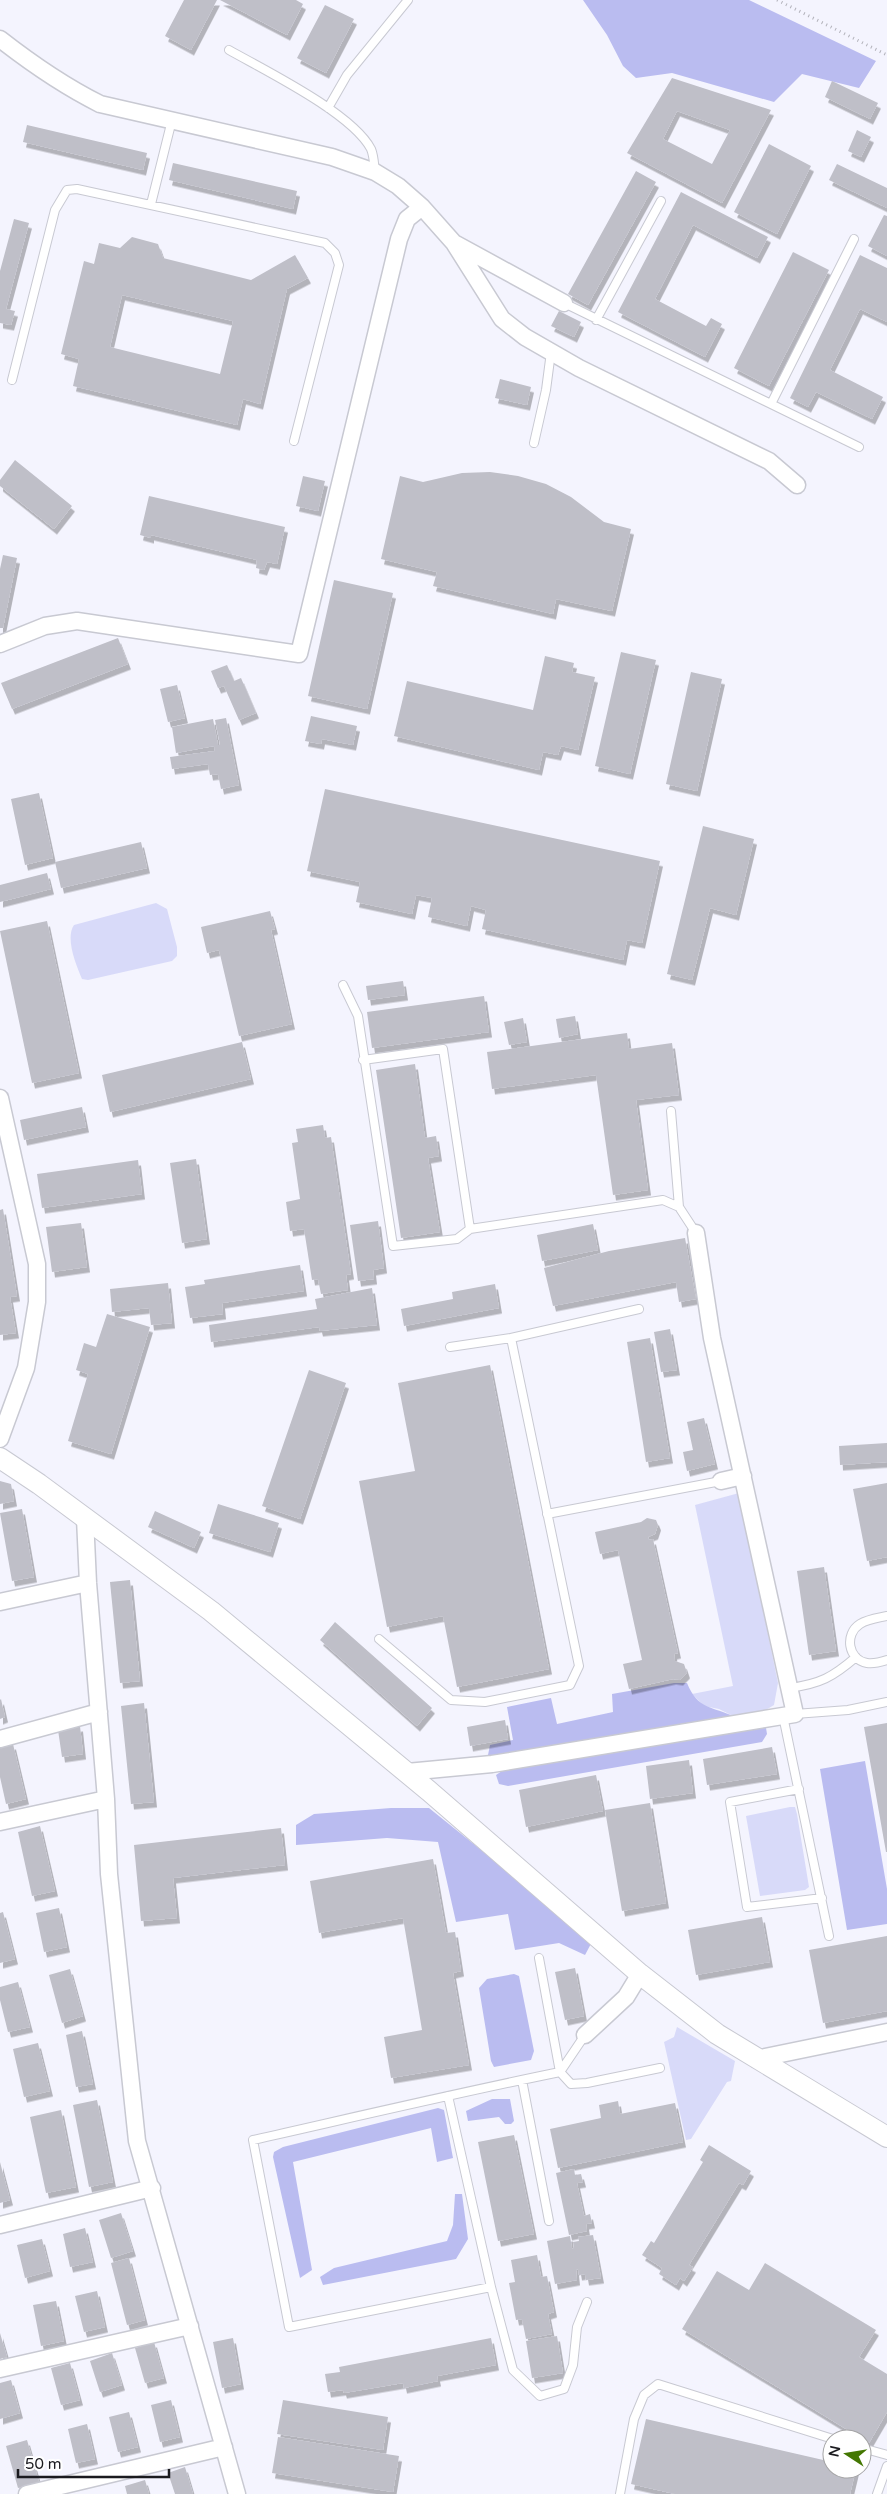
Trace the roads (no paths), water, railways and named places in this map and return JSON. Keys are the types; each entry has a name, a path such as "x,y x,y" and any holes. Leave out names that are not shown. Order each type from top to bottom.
{"street":[{"path":"0,40 44,73 100,104 332,157 375,172 398,186 422,207 454,243 502,319 525,337 551,352 769,461 797,485"},
{"path":"0,644 45,626 77,621 299,654 399,239 407,219 422,207"},
{"path":"454,243 564,303"},
{"path":"0,1098 37,1264 37,1302 26,1368 0,1438"},
{"path":"407,1772 492,1764 789,1715 789,1688 712,1338 696,1233"},
{"path":"0,1458 39,1484 210,1611 407,1772 640,1974 717,2034 887,2137"},
{"path":"721,1481 743,1476"},
{"path":"85,1518 88,1583 106,1799 109,1874 137,2141 152,2188 237,2494"},
{"path":"0,1602 88,1583"},
{"path":"0,1739 99,1712"},
{"path":"0,1822 106,1799"},
{"path":"585,2035 626,1997 640,1974"},
{"path":"756,2059 887,2032"},
{"path":"0,2225 152,2188"},
{"path":"0,2369 190,2326"},
{"path":"27,2494 224,2447"}],"lane":[{"path":"328,108 347,75 408,0"},
{"path":"229,50 328,108 363,138 372,151 375,172"},
{"path":"151,204 172,120"},
{"path":"12,380 55,210 67,190 77,189 151,204 325,243 335,253 339,265 294,441"},
{"path":"596,320 660,202"},
{"path":"771,404 854,239"},
{"path":"564,303 859,447"},
{"path":"534,442 546,390 551,352"},
{"path":"343,985 358,1016 363,1060 393,1246 458,1239 470,1229 663,1200 680,1207"},
{"path":"363,1060 443,1049 470,1229"},
{"path":"671,1111 680,1207 696,1233"},
{"path":"450,1348 512,1338 639,1310"},
{"path":"380,1639 451,1700 485,1702 570,1685 579,1666 512,1338"},
{"path":"547,1514 721,1481"},
{"path":"887,1616 866,1621 854,1630 850,1644 856,1657 869,1664 887,1660"},
{"path":"789,1688 812,1685 835,1675 856,1657"},
{"path":"829,1936 799,1789 789,1715 848,1710 887,1702"},
{"path":"799,1789 730,1802 746,1907 822,1898"},
{"path":"539,1958 560,2072 571,2084 587,2083 660,2068"},
{"path":"491,2288 289,2327 253,2140 560,2072 585,2035"},
{"path":"522,2080 549,2221"},
{"path":"448,2096 491,2288 513,2370 540,2396 564,2389 573,2365 577,2327 587,2302"},
{"path":"620,2494 634,2419 644,2395 658,2384 822,2436"},
{"path":"872,2451 887,2456"},
{"path":"877,2494 887,2466"}]}
